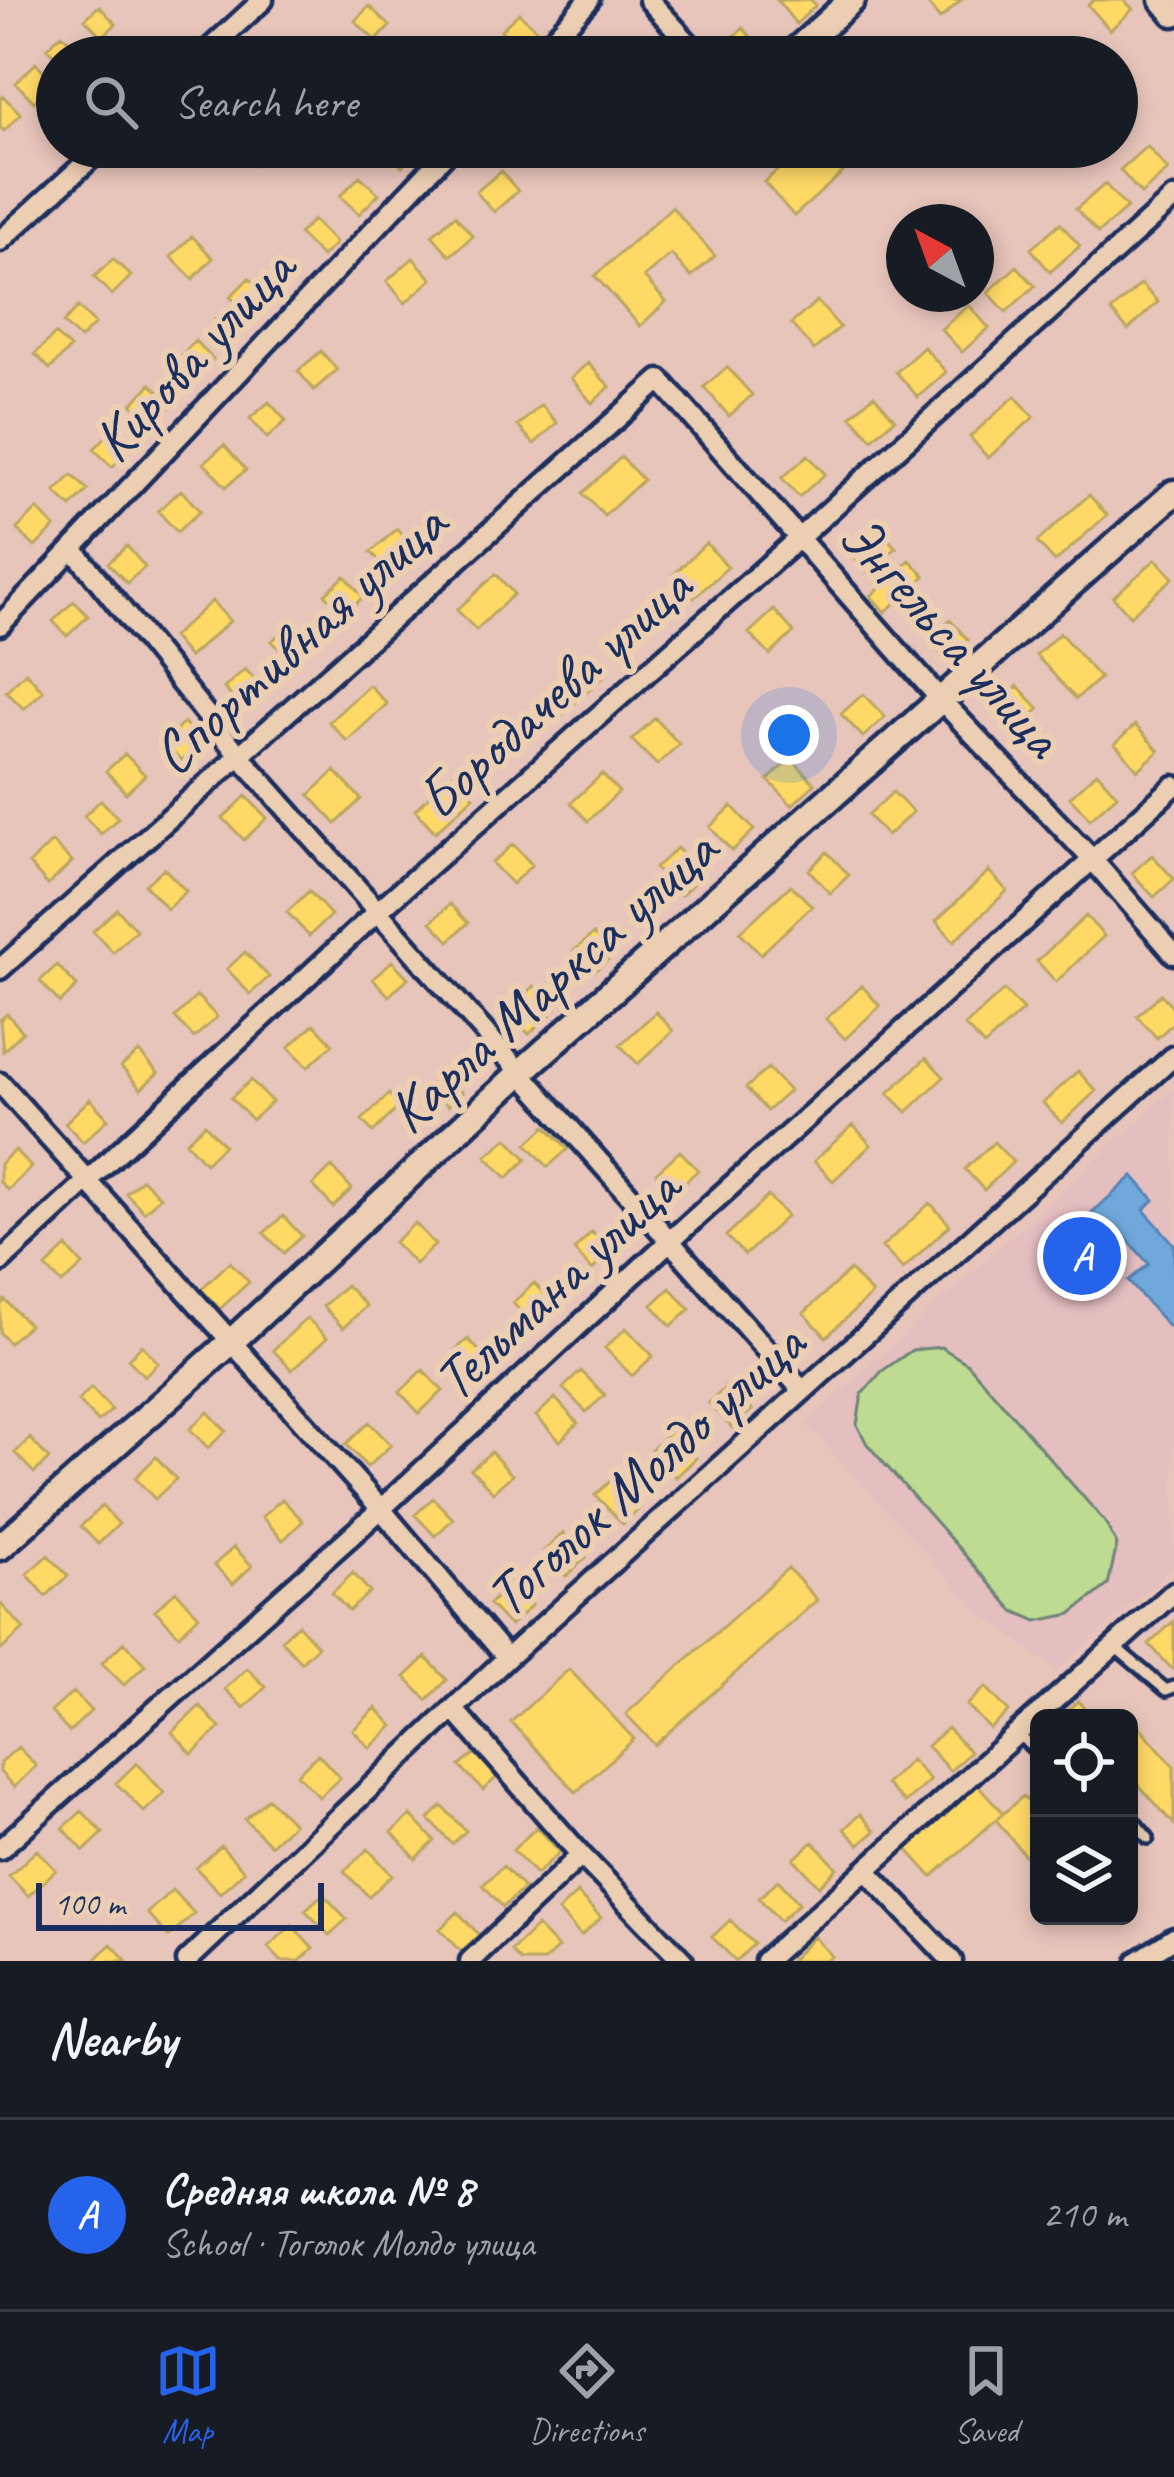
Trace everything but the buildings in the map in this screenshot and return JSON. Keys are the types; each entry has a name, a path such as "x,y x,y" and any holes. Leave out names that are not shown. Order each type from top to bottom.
{"street":[{"path":"224,36 263,0"},
{"path":"556,36 589,0"},
{"path":"649,0 682,36"},
{"path":"812,36 852,0"},
{"path":"1163,0 1174,13"},
{"path":"0,242 80,168"},
{"name":"Кирова улица","path":"0,625 432,168"},
{"name":"Бородачева улица","path":"0,1262 378,911 800,538 1174,198"},
{"name":"Энгельса улица","path":"660,380 940,699 1174,954"},
{"name":"Спортивная улица","path":"0,969 660,380"},
{"name":"Карла Маркса улица","path":"0,1547 231,1342 521,1072 1174,493"},
{"path":"73,549 238,754 801,1389"},
{"name":"Тельмана улица","path":"0,1849 381,1509 670,1240 1174,785"},
{"name":"Тоголок Молдо улица","path":"187,1961 507,1658 1174,1057"},
{"path":"0,1084 381,1509 507,1658"},
{"path":"765,1961 1174,1592"},
{"path":"454,1710 581,1855 683,1961"},
{"path":"470,1961 581,1855"},
{"path":"866,1870 952,1961"},
{"path":"1138,1961 1174,1938"}],"lane":[{"path":"1114,1646 1166,1690 1174,1687"},
{"path":"1017,1733 1030,1745"},
{"path":"1130,1817 1148,1838"}],"shaded area":[{"path":"1174,1088 1174,1565 1057,1671 978,1610 806,1424"}],"green space":[{"path":"941,1347 968,1364 1105,1522 1117,1545 1108,1585 1071,1614 1037,1621 1014,1611 867,1444 857,1425 862,1394 882,1371 912,1350"}],"place":[{"name":"Средняя школа № 8","path":"1082,1256"}]}
